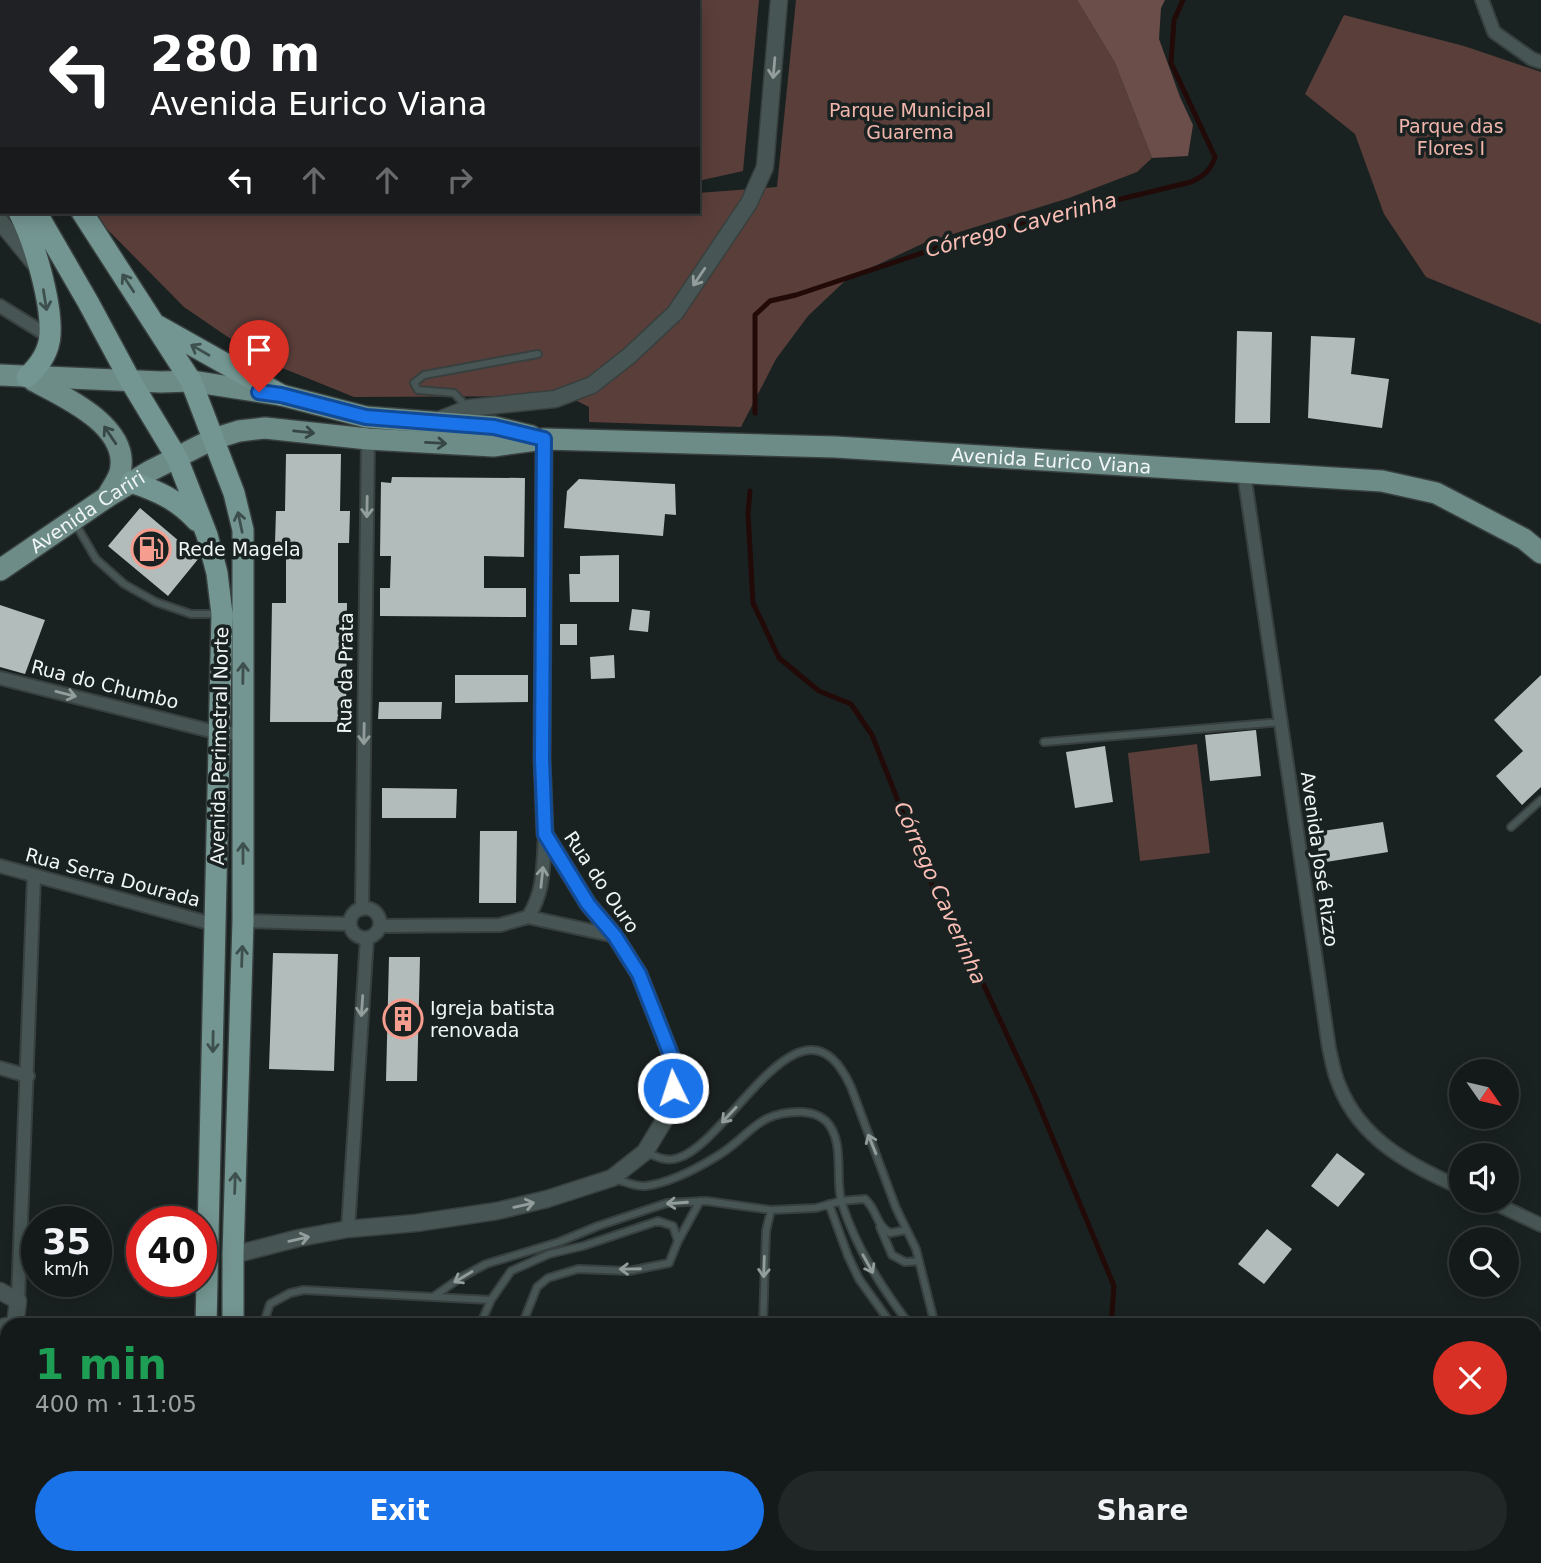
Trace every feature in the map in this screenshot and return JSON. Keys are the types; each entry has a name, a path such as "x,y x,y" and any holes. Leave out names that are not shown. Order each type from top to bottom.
{"highway":[{"path":"20,214 26,224 45,294 50,337 41,364 27,377"},
{"name":"Avenida Perimetral Norte","path":"37,214 177,458 204,528 217,573 222,614 206,1318"},
{"name":"Avenida Perimetral Norte","path":"83,214 191,381 234,493 243,530 243,921 233,1318"},
{"path":"155,324 281,395"},
{"path":"131,482 162,493 184,505 204,528"}],"main road":[{"name":"Avenida Eurico Viana","path":"0,374 191,381 281,395 366,417 494,427 544,439"},
{"path":"27,377 98,418 113,437 121,453 120,472 107,497"},
{"name":"Avenida Eurico Viana","path":"177,458 213,439 239,430 265,428 368,439 493,446 544,439 835,447 1244,474 1328,476 1382,481 1436,493 1524,539 1541,553"},
{"name":"Avenida Cariri","path":"0,570 107,497 177,458"}],"street":[{"path":"431,423 469,408 555,399 592,385 629,356 675,313 749,203 765,167 779,0"},
{"path":"1482,0 1494,32 1532,59 1541,62"},
{"path":"0,220 38,267"},
{"path":"0,306 50,337"},
{"name":"Rua da Prata","path":"362,909 368,439"},
{"name":"Rua do Ouro","path":"233,1255 348,1229 416,1223 497,1211 547,1199 612,1178 645,1152 666,1119 673,1088 671,1055 639,974 615,936 588,904 545,834 542,759 544,439"},
{"name":"Avenida José Rizzo","path":"1244,474 1329,1048 1339,1086 1359,1122 1385,1146 1409,1164 1449,1182"},
{"name":"Rua do Chumbo","path":"0,678 219,733 243,733"},
{"path":"528,917 537,903 542,882 545,834"},
{"name":"Rua Serra Dourada","path":"0,866 216,925"},
{"path":"16,1318 28,1076 34,876"},
{"path":"362,909 376,913 380,926 375,934 367,938 354,933 350,924 353,914 362,909"},
{"path":"380,926 500,925 528,917 615,936"},
{"path":"243,921 350,924"},
{"path":"348,1229 367,938"},
{"path":"0,1068 28,1076"},
{"path":"1516,1213 1541,1225"},
{"path":"0,1291 18,1301"}],"lane":[{"path":"469,408 454,393 418,390 414,383 424,375 538,354"},
{"path":"73,520 96,559 124,584 156,602 191,614 222,614"},
{"path":"1044,742 1280,722"},
{"path":"1511,827 1541,800"},
{"path":"645,1152 666,1161 681,1158 716,1129 766,1076 799,1052 812,1049 823,1052 835,1059 844,1071 895,1208 919,1261 933,1318"},
{"path":"612,1178 643,1187 681,1175 721,1154 762,1119 788,1112 814,1113 827,1122 833,1135 841,1201 866,1262 905,1318"},
{"path":"433,1297 486,1264 559,1242 667,1203 700,1201 771,1210 816,1208 841,1201 865,1199 872,1206 892,1255 905,1262 919,1261"},
{"path":"525,1318 537,1287 548,1278 578,1269 629,1271 669,1263 700,1201"},
{"path":"829,1204 859,1279 887,1318"},
{"path":"763,1318 766,1231 771,1210"},
{"path":"483,1318 491,1300 511,1270 549,1254 583,1246 658,1221 673,1226 678,1241"},
{"path":"880,1227 890,1233 906,1230"},
{"path":"504,1257 511,1270"},
{"path":"265,1318 270,1304 290,1293 304,1290 491,1300"}],"green space":[{"path":"700,0 759,0 743,171 700,181"},
{"name":"Parque Municipal Guarema","path":"796,0 1077,0 1115,63 1152,158 1137,172 1069,198 924,243 847,279 808,316 776,359 741,427 589,422 589,407 567,396 354,397 260,359 184,307 106,228 96,214 700,214 700,193 777,187"},
{"name":"Parque das Flores I","path":"1344,15 1464,46 1541,72 1541,324 1426,277 1384,214 1355,134 1305,94"},
{"path":"1197,744 1210,853 1140,861 1128,753"}],"shaded area":[{"path":"1077,0 1165,0 1161,8 1159,39 1193,125 1188,156 1152,158 1115,63"}],"building":[{"path":"1237,331 1272,332 1270,423 1235,423"},
{"path":"1311,336 1355,338 1351,374 1389,379 1382,428 1308,418"},
{"path":"286,454 341,454 340,511 350,511 349,543 338,543 338,603 347,603 346,722 270,722 272,603 286,603 286,543 275,543 276,511 285,511"},
{"path":"392,477 525,478 524,557 484,556 484,588 526,588 526,617 380,616 380,588 390,588 391,556 380,556 381,482 391,483"},
{"path":"579,479 675,484 676,515 665,514 663,536 564,528 567,491"},
{"path":"140,508 199,558 168,596 108,546"},
{"path":"619,555 619,602 570,602 569,574 580,574 580,556"},
{"path":"0,605 45,620 25,674 0,667"},
{"path":"632,609 650,611 648,632 629,630"},
{"path":"560,624 577,624 577,645 560,645"},
{"path":"614,655 615,678 591,679 590,657"},
{"path":"455,675 528,675 528,702 455,703"},
{"path":"1541,675 1541,787 1522,805 1496,776 1523,751 1494,720"},
{"path":"379,702 442,702 441,719 378,719"},
{"path":"1256,730 1261,776 1210,781 1205,735"},
{"path":"1105,746 1113,802 1075,808 1066,752"},
{"path":"382,788 457,789 456,818 382,818"},
{"path":"1383,822 1388,852 1320,863 1316,832"},
{"path":"480,831 517,831 516,903 479,903"},
{"path":"273,953 338,954 334,1071 269,1069"},
{"name":"Igreja batista renovada","path":"389,957 420,957 417,1081 386,1081"},
{"path":"1337,1153 1365,1174 1338,1207 1311,1186"},
{"path":"1267,1229 1292,1249 1264,1284 1238,1264"}],"waterway":[{"name":"Córrego Caverinha","path":"755,413 755,315 770,301 796,295 988,231 1200,178 1215,157 1171,63 1174,20 1183,0"},
{"name":"Córrego Caverinha","path":"750,491 748,514 753,603 779,658 819,691 851,704 872,735 922,862 948,921 980,977 1034,1093 1114,1286 1112,1318"}],"place":[{"name":"Rede Magela","path":"151,549"},
{"name":"Igreja batista renovada","path":"403,1019"}],"route":[{"path":"259,392 366,417 494,427 544,439 542,759 545,834 588,904 615,936 639,974 671,1055 673,1088"}]}
